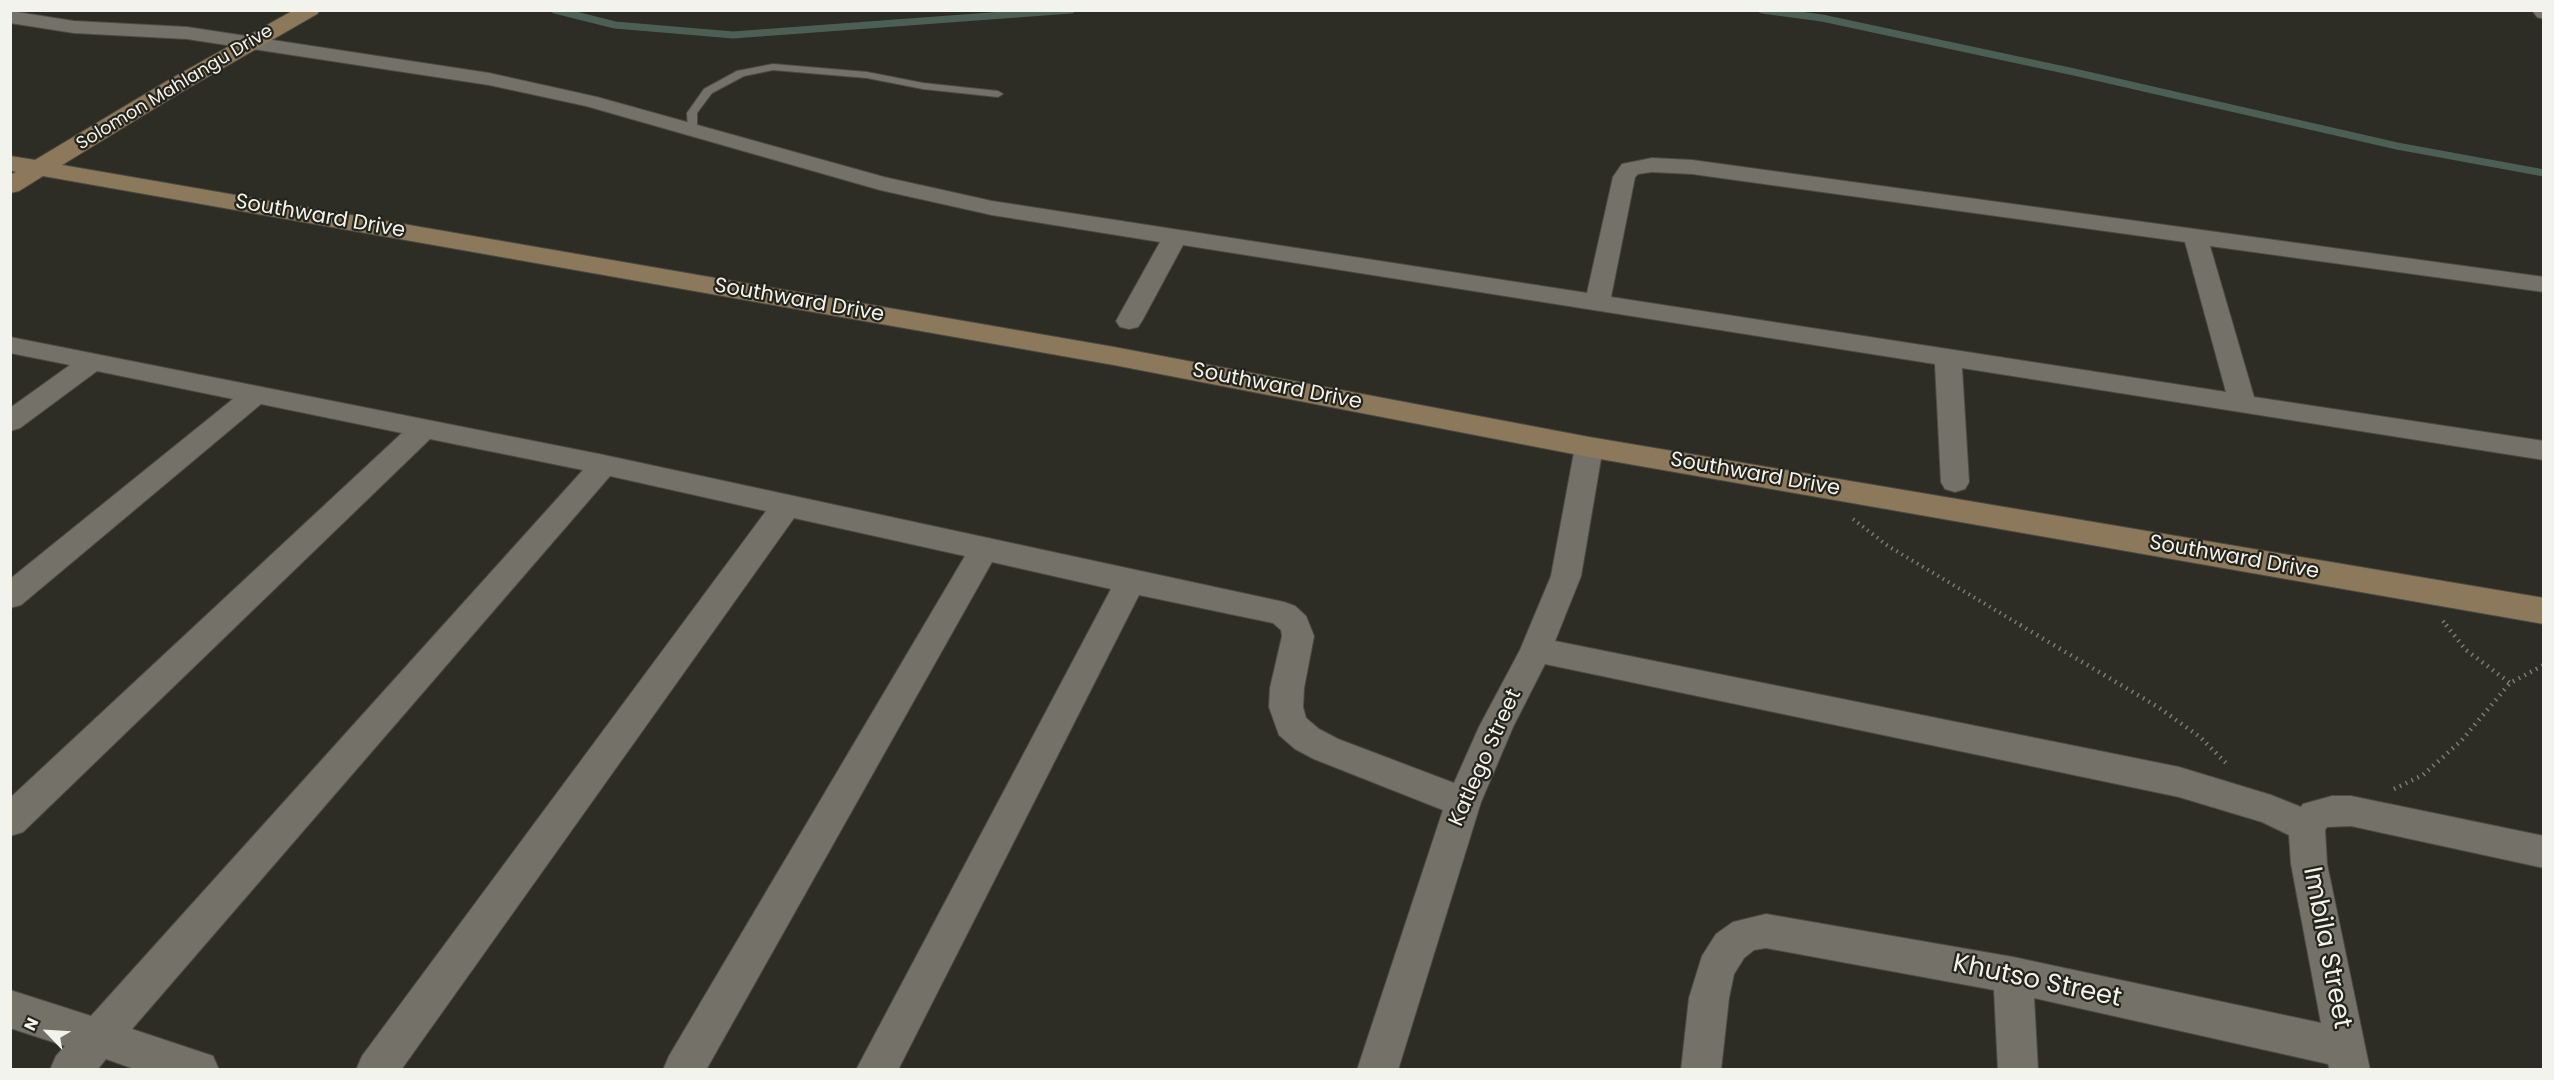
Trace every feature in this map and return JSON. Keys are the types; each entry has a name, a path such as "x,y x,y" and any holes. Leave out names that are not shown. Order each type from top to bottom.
{"main road":[{"name":"Solomon Mahlangu Drive","path":"10,186 249,43 310,10"},
{"name":"Southward Drive","path":"10,163 1114,356 1589,447 2544,611"}],"street":[{"path":"10,17 74,27 159,30 446,72 546,90 880,183 992,208 2544,451"},
{"path":"1597,304 1624,177 1630,169 1639,166 1667,165 2544,285"},
{"path":"1129,321 1175,237"},
{"path":"2195,237 2243,404"},
{"path":"10,345 604,465 1284,614 1295,626 1298,636 1286,706 1291,725 1307,739 1326,749 1463,802"},
{"path":"1948,358 1955,482"},
{"path":"10,422 92,362"},
{"path":"10,597 255,395"},
{"path":"10,821 424,429"},
{"name":"Katlego Street","path":"1377,1070 1463,802 1496,727 1536,650 1566,576 1589,447"},
{"path":"70,1070 604,465"},
{"path":"376,1070 787,504"},
{"path":"683,1070 985,548"},
{"path":"876,1070 1130,582"},
{"path":"1536,650 2179,782 2271,810 2307,826 2316,815 2332,810 2351,811 2544,852"},
{"name":"Imbila Street","path":"2307,826 2309,864 2348,1059"},
{"name":"Khutso Street","path":"1701,1070 1709,998 1716,969 1730,946 1746,934 1766,931 2013,975 2348,1059"},
{"path":"2013,975 2018,1070"},
{"path":"10,1009 199,1070"}],"lane":[{"path":"692,130 692,113 708,90 741,73 773,67 867,75 922,86 998,94"}],"path":[{"path":"1833,489 1842,511 1888,546 2158,707 2200,737 2233,770"},
{"path":"2429,591 2448,629 2466,650 2510,683"},
{"path":"2351,811 2423,775 2461,741 2510,683 2544,665"}],"waterway":[{"path":"555,10 615,25 733,35 1071,10"},
{"path":"1762,10 1822,18 2074,72 2397,146 2544,173"}]}
